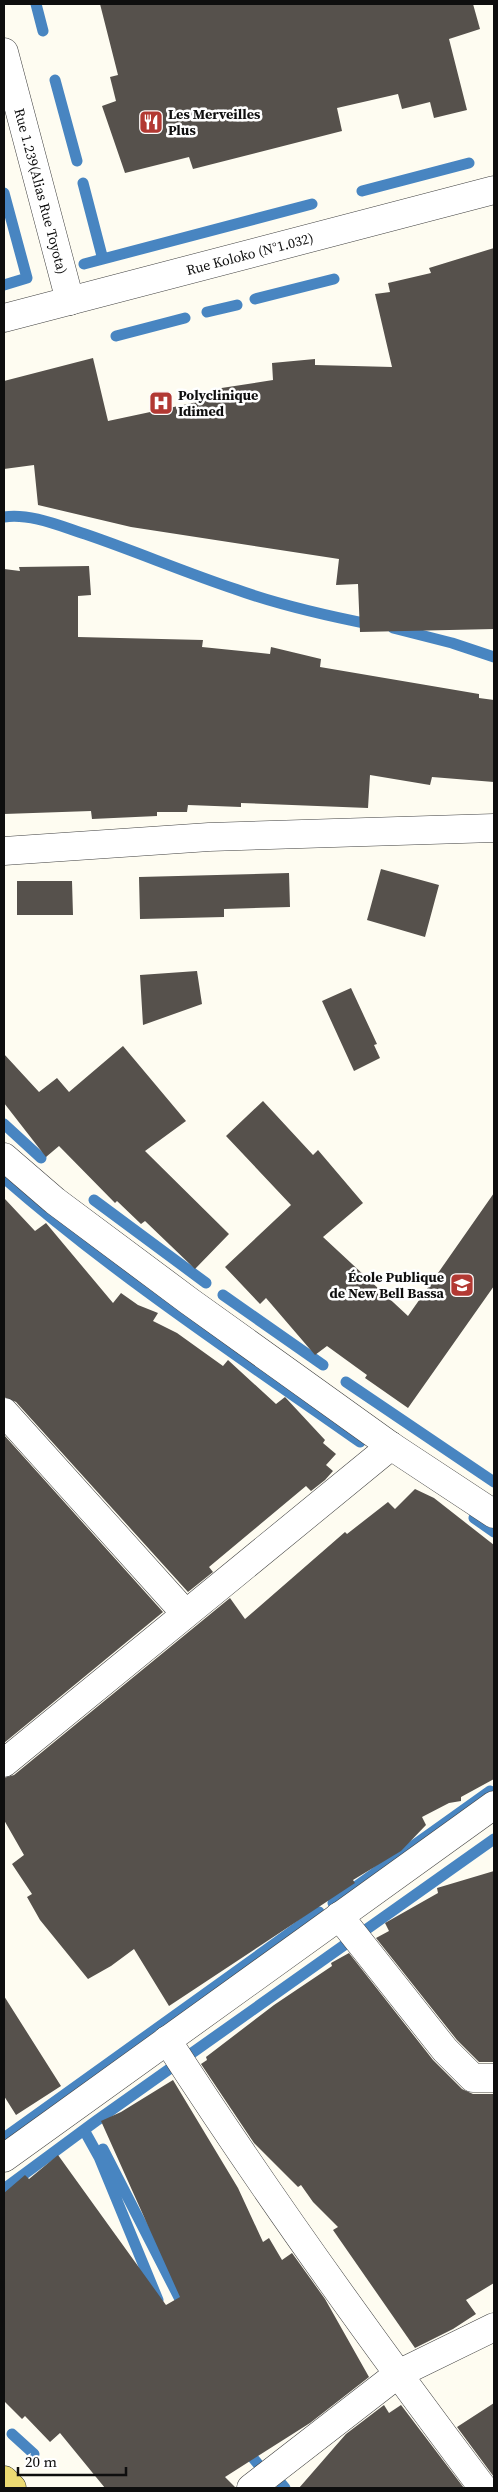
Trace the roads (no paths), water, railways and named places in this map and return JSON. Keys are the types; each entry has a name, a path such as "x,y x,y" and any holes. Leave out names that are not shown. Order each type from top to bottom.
{"main road":[{"path":"4,2480 12,2488"}],"street":[{"name":"Rue 1.239(Alias Rue Toyota)","path":"4,52 70,301"},
{"name":"Rue Koloko (N°1.032)","path":"4,318 494,190"},
{"path":"4,851 209,837 494,828"},
{"path":"4,1157 55,1202 189,1301 390,1446 494,1514"},
{"path":"4,1412 185,1613"},
{"path":"4,1763 390,1446"},
{"path":"4,2158 494,1805"},
{"path":"339,1916 446,2050 473,2078 494,2078"},
{"path":"167,2040 271,2197 398,2374 483,2488"},
{"path":"251,2488 398,2374 494,2327"}],"waterway":[{"path":"36,4 43,31"},
{"path":"55,80 77,161"},
{"path":"362,191 469,163"},
{"path":"83,183 102,256"},
{"path":"4,193 27,278 4,285"},
{"path":"84,264 312,204"},
{"path":"255,299 334,279"},
{"path":"207,312 237,305"},
{"path":"116,336 185,318"},
{"path":"4,517 14,516 45,521 252,595 304,610 374,625"},
{"path":"393,628 452,643 494,657"},
{"path":"4,1124 41,1158"},
{"path":"4,1178 46,1214 134,1282 223,1347 360,1442"},
{"path":"94,1200 206,1283"},
{"path":"223,1295 323,1365"},
{"path":"346,1382 494,1482"},
{"path":"474,1518 494,1532"},
{"path":"333,1903 490,1791"},
{"path":"4,2189 96,2121 494,1839"},
{"path":"4,2138 319,1912"},
{"path":"84,2130 99,2157 158,2300"},
{"path":"103,2149 186,2311"},
{"path":"12,2434 34,2454"},
{"path":"244,2447 267,2475"},
{"path":"280,2482 285,2488"}],"place":[{"name":"Les Merveilles Plus","path":"151,122"},
{"name":"Polyclinique Idimed","path":"161,403"},
{"name":"École Publique de New Bell Bassa","path":"462,1285"}]}
